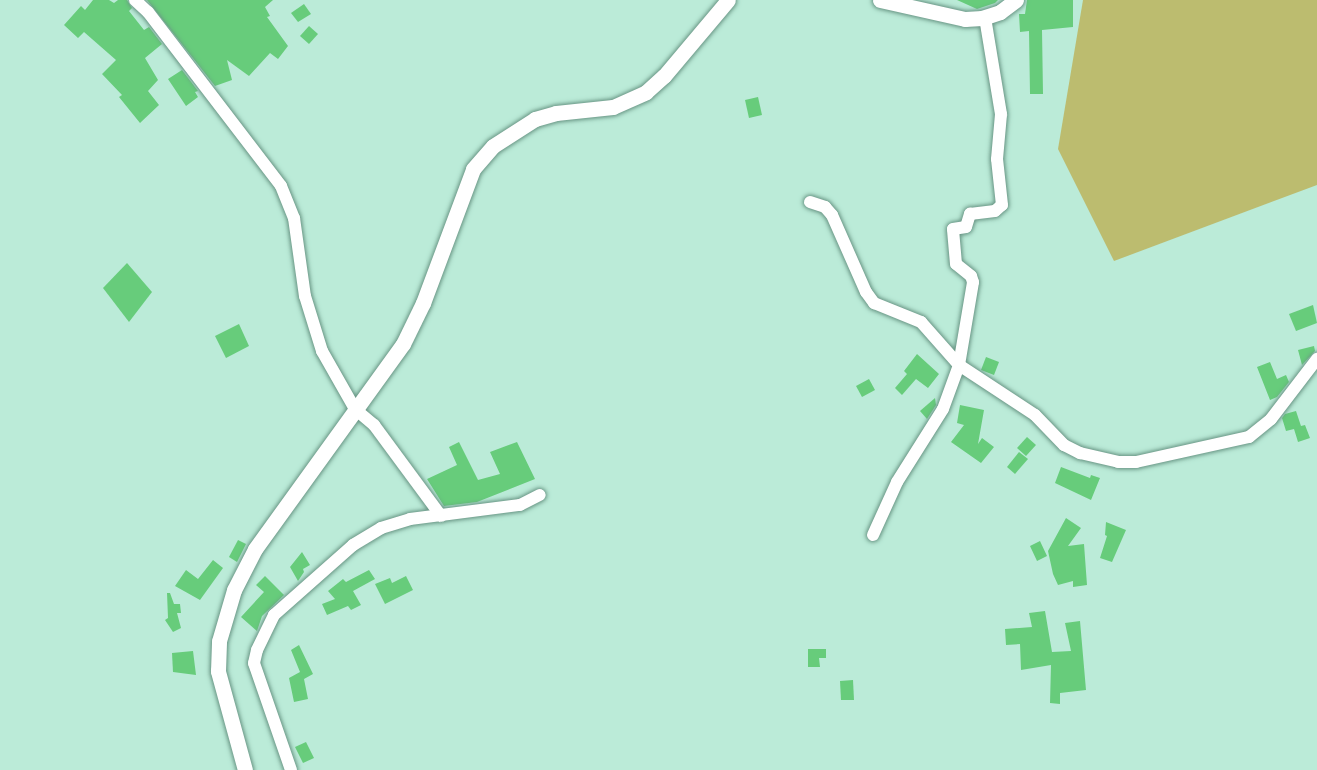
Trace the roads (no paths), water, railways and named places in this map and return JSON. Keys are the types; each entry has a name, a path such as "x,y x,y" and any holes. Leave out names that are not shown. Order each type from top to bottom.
{"street":[{"path":"135,0 148,12 281,186 294,218 305,296 314,330 336,379 355,409 374,425 441,516"},
{"path":"245,770 218,671 217,656 225,616 234,590 255,549 412,328 466,183 482,157 493,146 535,119 556,113 613,107 646,92 664,76 728,0"},
{"path":"880,0 965,19 985,17 1009,7 1016,0"},
{"path":"873,535 897,482 943,409 959,365 973,279 956,264 953,230 966,227 970,214 998,210 1003,201 997,159 1001,114 985,17"},
{"path":"810,202 825,207 832,215 870,299 883,309 921,322 959,365 1035,415 1058,439 1072,449 1118,462 1136,462 1249,437 1271,419 1317,359"},
{"path":"291,770 255,668 257,650 271,620 362,538 397,522 520,505 540,495"}]}
